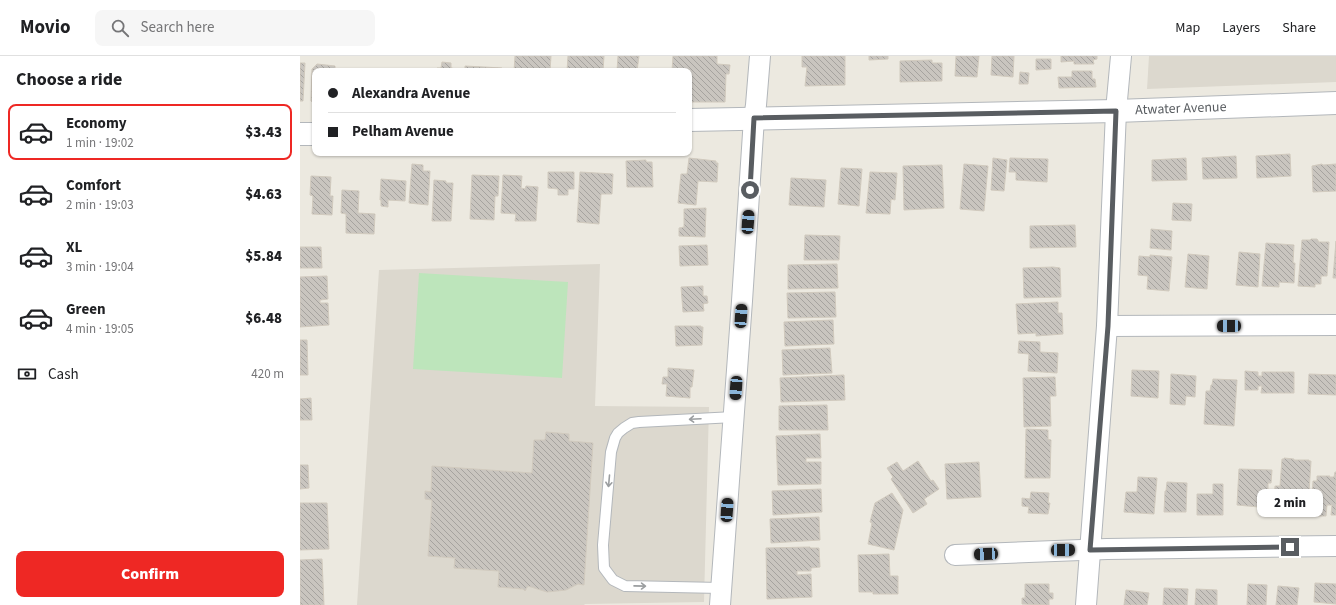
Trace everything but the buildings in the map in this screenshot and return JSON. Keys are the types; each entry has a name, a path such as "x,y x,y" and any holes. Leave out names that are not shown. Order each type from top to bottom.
{"street":[{"path":"721,596 754,118 760,56"},
{"path":"1086,605 1108,326 1116,111 1121,56"},
{"name":"Atwater Avenue","path":"692,120 1116,111 1336,103"},
{"path":"300,134 312,134"},
{"path":"1108,326 1336,326"},
{"path":"955,555 1090,550 1336,546"}],"lane":[{"path":"721,596 625,586 613,580 604,568 603,545 611,452 618,433 624,428 639,422 734,417"}],"shaded area":[{"path":"1149,56 1336,56 1336,82 1147,89"},
{"path":"600,264 595,406 709,407 704,602 584,605 357,605 379,270"}],"green space":[{"path":"419,273 568,282 562,378 413,369"}],"route":[{"path":"750,190 754,118 1116,111 1108,326 1090,550 1290,547"}]}
